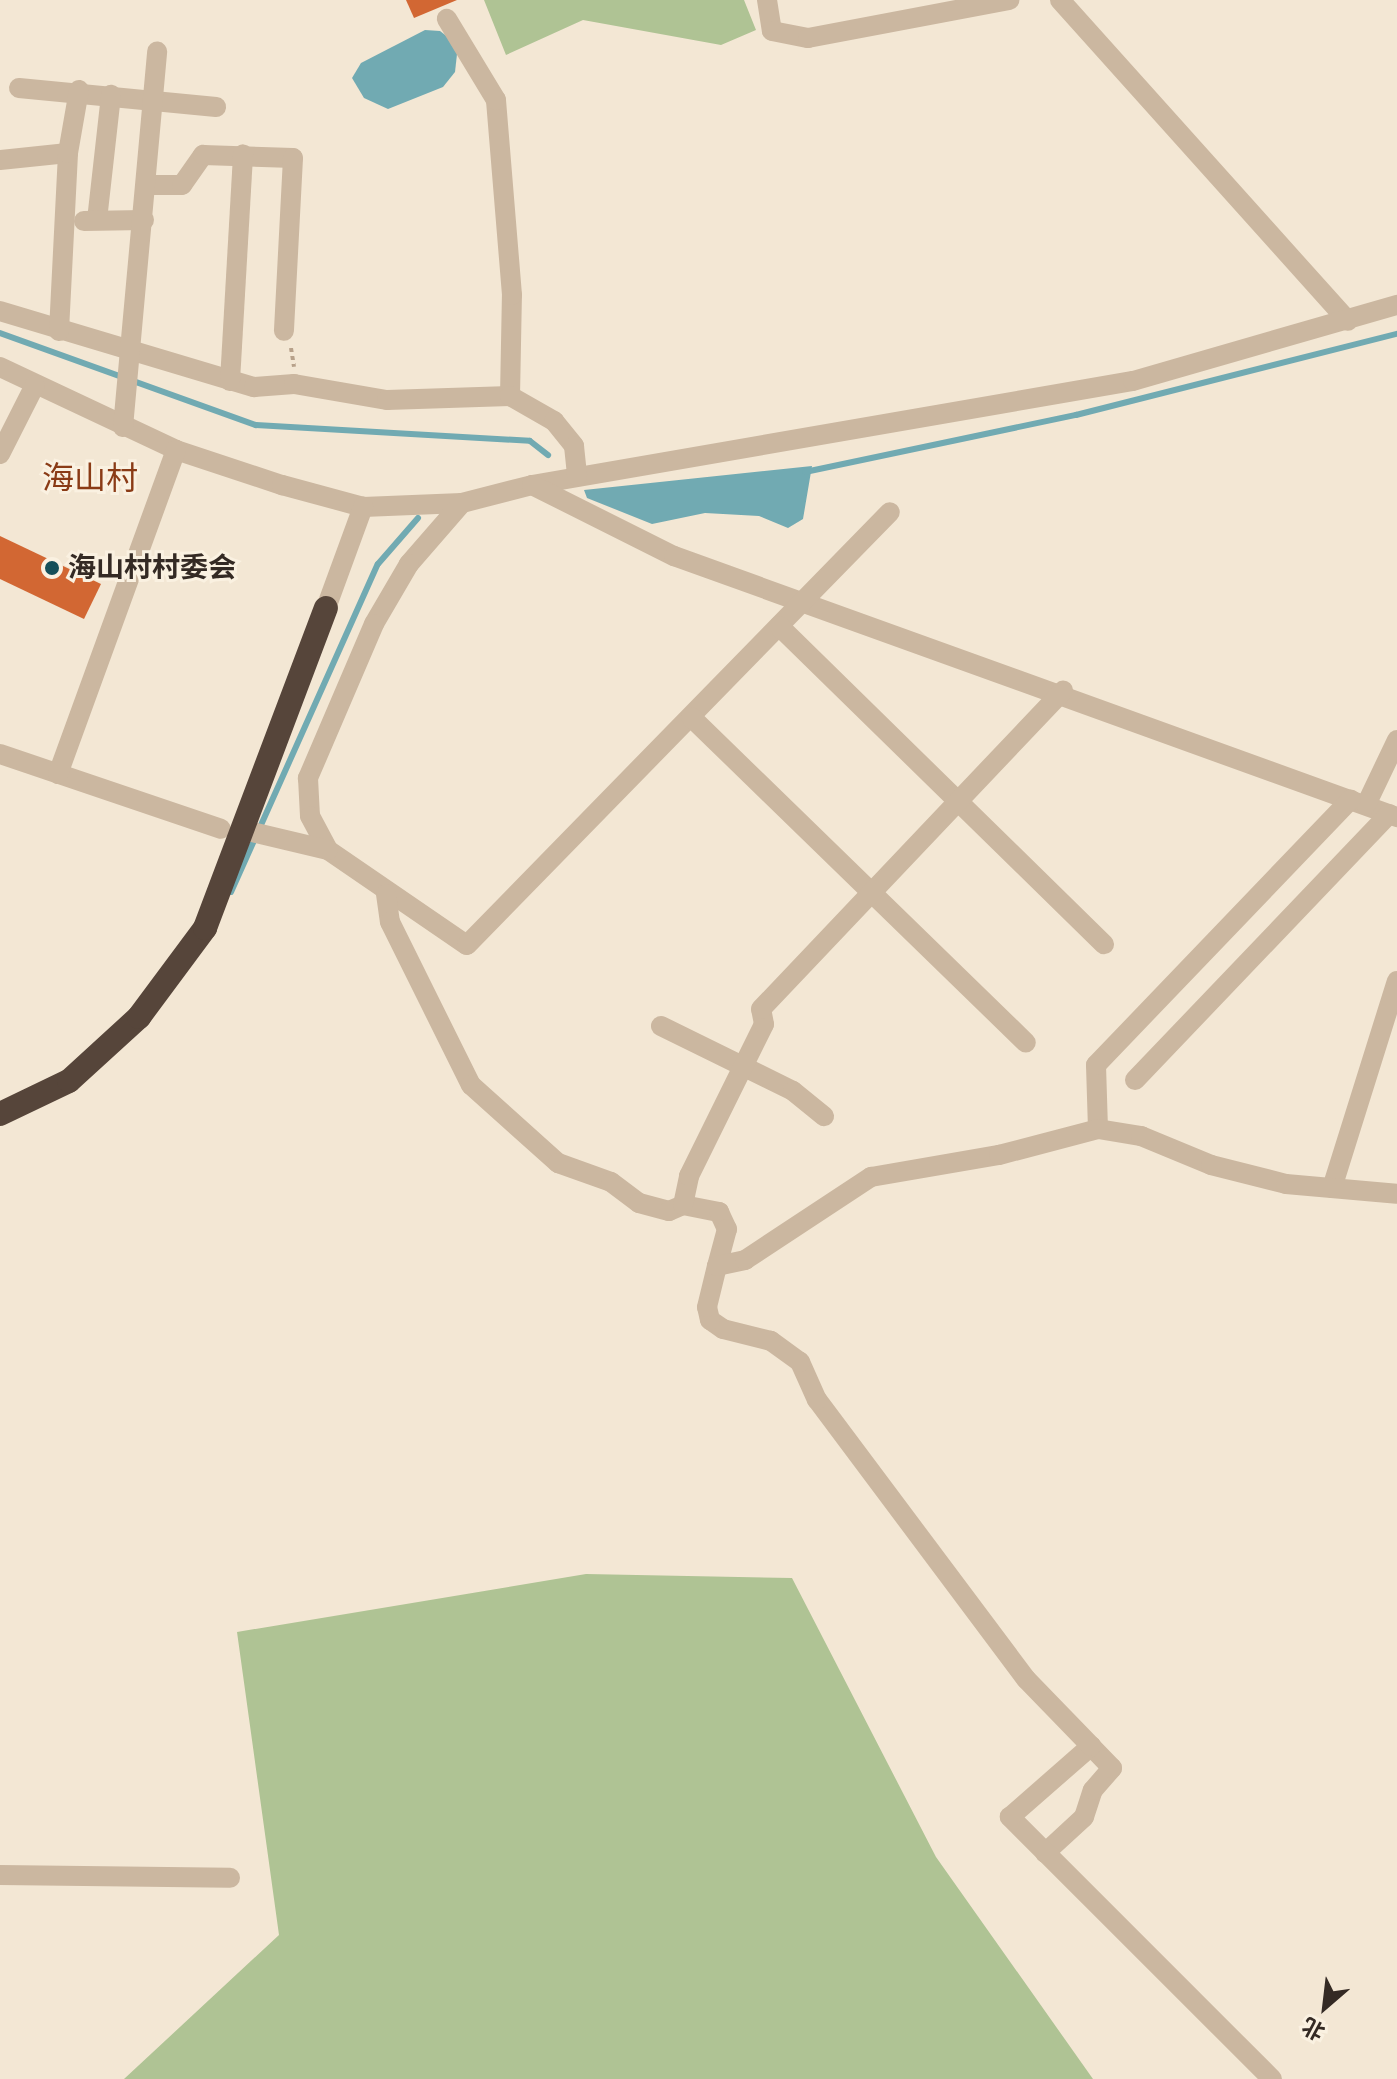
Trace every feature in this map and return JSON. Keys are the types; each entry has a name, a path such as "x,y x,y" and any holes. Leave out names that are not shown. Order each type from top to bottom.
{"highway":[{"path":"0,1114 81,1070 139,1017 205,928 326,608"}],"street":[{"path":"767,0 772,31 808,38 1009,0"},
{"path":"1060,0 1348,321"},
{"path":"447,19 496,100 512,295 510,396"},
{"path":"123,427 157,52"},
{"path":"19,88 79,90 216,107"},
{"path":"59,331 68,221 68,153 79,90"},
{"path":"97,220 111,95"},
{"path":"0,160 68,153"},
{"path":"230,381 243,154"},
{"path":"147,185 182,185 203,155 293,158 284,331"},
{"path":"68,221 144,220"},
{"path":"0,367 176,450 363,507 462,503 577,476 1133,381 1397,305"},
{"path":"0,311 128,355 230,381 294,384 387,400 510,396 564,434 574,446 577,476"},
{"path":"0,454 35,385"},
{"path":"58,774 176,450"},
{"path":"532,485 674,556 1063,691 1393,815 1135,1080"},
{"path":"328,850 310,816 308,778 345,682 409,564 462,503"},
{"path":"326,608 363,507"},
{"path":"260,832 328,850 386,894 467,945 890,512"},
{"path":"779,626 1104,944"},
{"path":"683,1205 689,1176 764,1024 761,1009 1063,691"},
{"path":"691,717 1026,1043"},
{"path":"1098,1129 1096,1065 1358,802 1397,740"},
{"path":"0,754 221,829"},
{"path":"386,894 390,922 471,1085 558,1163 611,1182 639,1203 669,1211 683,1205 719,1212 727,1229 717,1266 710,1320 771,1341 800,1362 804,1382 1017,1666 1112,1768 1093,1790 1084,1817 1045,1853"},
{"path":"1332,1188 1397,981"},
{"path":"661,1026 793,1091 824,1116"},
{"path":"717,1266 745,1260 871,1177 999,1155 1098,1129 1141,1136 1211,1165 1332,1188 1397,1194"},
{"path":"1091,1746 1010,1817 1272,2079"},
{"path":"0,1875 230,1878"}],"path":[{"path":"284,331 295,357 294,384"}],"green space":[{"path":"484,0 744,0 756,30 721,45 583,20 506,55"},
{"path":"586,1574 792,1578 936,1857 1093,2079 124,2079 279,1935 237,1632"}],"water":[{"path":"425,30 440,31 458,45 455,72 443,87 388,109 364,98 352,78 361,63"},
{"path":"812,466 803,519 788,528 759,516 705,513 652,524 587,498 584,490"}],"building":[{"path":"406,0 457,0 414,18"},
{"path":"0,536 101,584 84,619 0,579"}],"waterway":[{"path":"0,333 256,425 530,441 548,455"},
{"path":"805,472 1076,415 1397,334"},
{"path":"231,892 378,564 418,518"}],"place":[{"name":"海山村村委会","path":"52,568"}],"district":[{"name":"海山村","path":"90,478"}]}
